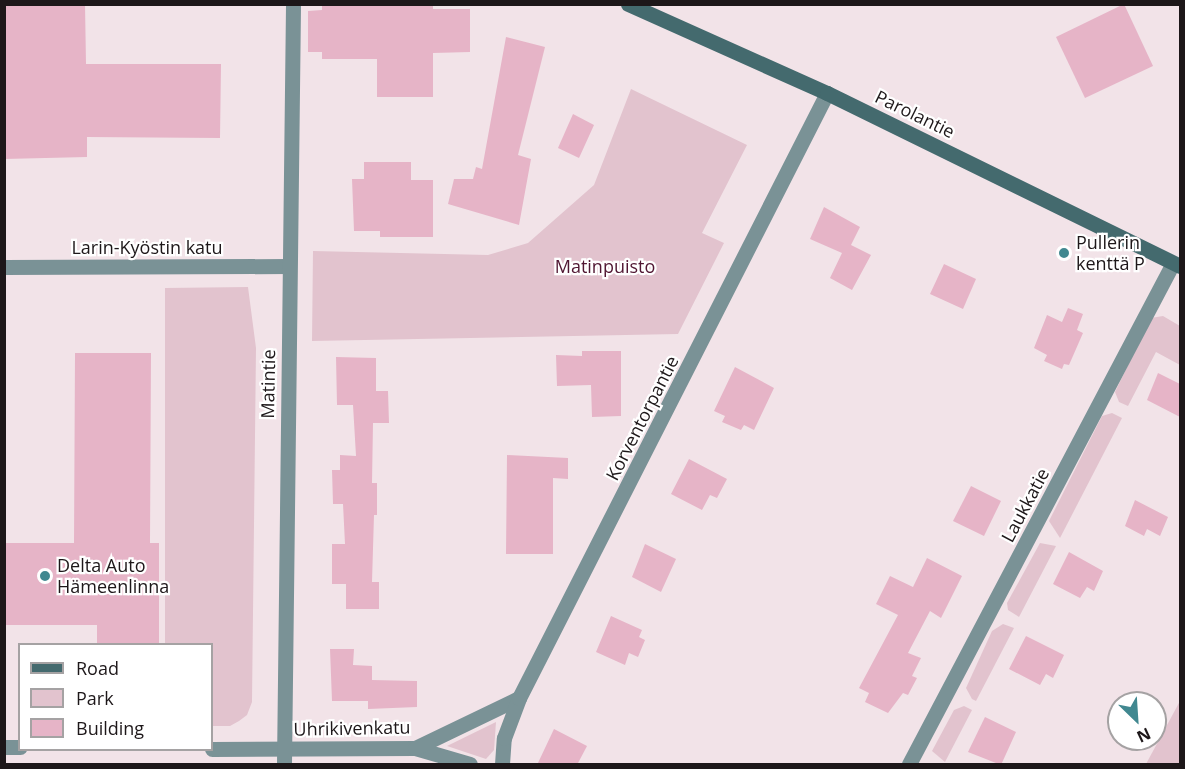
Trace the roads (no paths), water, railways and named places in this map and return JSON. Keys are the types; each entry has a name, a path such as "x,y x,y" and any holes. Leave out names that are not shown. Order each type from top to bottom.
{"main road":[{"name":"Parolantie","path":"628,4 827,93 1177,264"}],"street":[{"name":"Matintie","path":"284,757 293,4"},
{"name":"Korventorpantie","path":"502,765 504,738 519,698 827,93"},
{"name":"Laukkatie","path":"909,765 1177,264"},
{"name":"Larin-Kyöstin katu","path":"4,267 289,266"},
{"name":"Uhrikivenkatu","path":"213,749 284,757 415,748 519,698"},
{"path":"415,748 470,765"}],"place":[{"name":"Pullerin kenttä P","path":"1064,253"},
{"name":"Delta Auto Hämeenlinna","path":"45,576"}],"park label":[{"name":"Matinpuisto","path":"605,266"}]}
